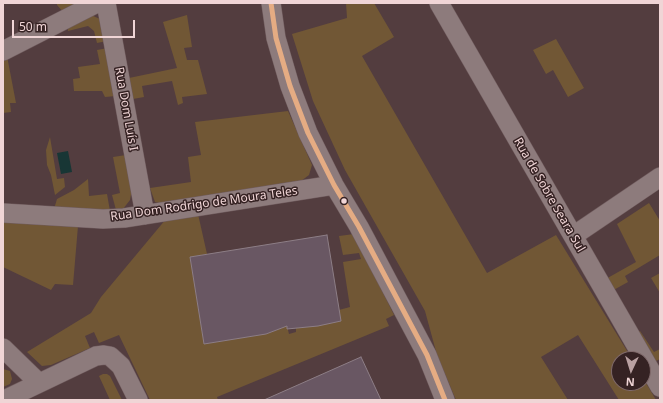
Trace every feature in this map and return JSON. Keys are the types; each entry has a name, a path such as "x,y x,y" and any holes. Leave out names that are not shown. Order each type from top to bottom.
{"street":[{"path":"3,51 97,3"},
{"name":"Rua Dom Luís I","path":"106,3 145,215"},
{"path":"271,3 276,38 290,86 308,133 334,185 359,227 424,350 445,400"},
{"name":"Rua de Sobre Seara Sul","path":"439,3 660,387"},
{"path":"573,236 660,177"},
{"name":"Rua Dom Rodrigo de Moura Teles","path":"3,213 103,219 145,215 334,185"},
{"path":"3,348 39,383"},
{"path":"4,400 96,356 104,355 110,356 117,360 138,400"}],"shaded area":[{"path":"57,3 80,3 63,12"},
{"path":"346,3 374,3 394,37 362,56 487,273 556,235 627,351 611,351 611,387 578,335 541,357 568,400 456,400 437,355 425,311 345,170 313,101 292,34 347,18"},
{"path":"91,15 100,19 107,41 97,43 94,31 88,26 68,31 68,25"},
{"path":"187,15 192,47 184,48 187,60 198,60 207,94 182,97 183,103 178,105 172,81 142,86 144,97 133,99 129,78 177,68 163,22"},
{"path":"556,39 584,88 568,97 553,70 546,74 533,50"},
{"path":"108,48 116,96 105,97 102,91 74,91 73,79 80,78 78,67 100,64 97,50"},
{"path":"7,56 16,103 10,103 11,112 3,113 3,58"},
{"path":"288,111 312,165 309,175 297,184 163,204 155,202 150,188 191,182 188,157 201,155 195,122"},
{"path":"50,137 57,179 64,178 65,187 55,195 51,175 47,165 46,150"},
{"path":"126,155 132,189 130,200 123,209 116,210 112,195 120,193 113,157"},
{"path":"88,179 89,196 107,194 110,211 54,209 57,199 74,190"},
{"path":"649,203 660,221 660,255 625,276 628,282 610,292 604,280 636,262 617,224"},
{"path":"198,214 207,254 190,257 204,344 266,334 287,326 289,334 296,332 296,328 341,321 339,310 350,307 343,262 361,259 359,253 343,255 339,236 354,234 394,315 386,319 389,326 217,397 218,400 150,400 119,335 99,343 94,332 85,336 90,348 51,365 42,366 27,352 91,313 101,297 166,219"},
{"path":"3,221 78,226 73,285 55,284 51,290 3,267"},
{"path":"660,273 660,293 651,278"},
{"path":"640,331 654,352 660,349 660,359 652,363 651,351 645,351 635,334"},
{"path":"3,369 10,371 12,379 10,384 3,387"},
{"path":"103,374 110,376 122,400 110,400 99,376"},
{"path":"613,391 651,391 656,400 619,400"}],"water":[{"path":"68,151 72,172 61,174 57,153"}],"building":[{"path":"327,235 341,321 318,326 287,329 287,326 266,334 204,344 190,257"},
{"path":"361,357 381,400 264,400"}],"transit line":[{"path":"271,3 276,38 290,86 308,133 334,185 359,227 427,355 445,400"}]}
